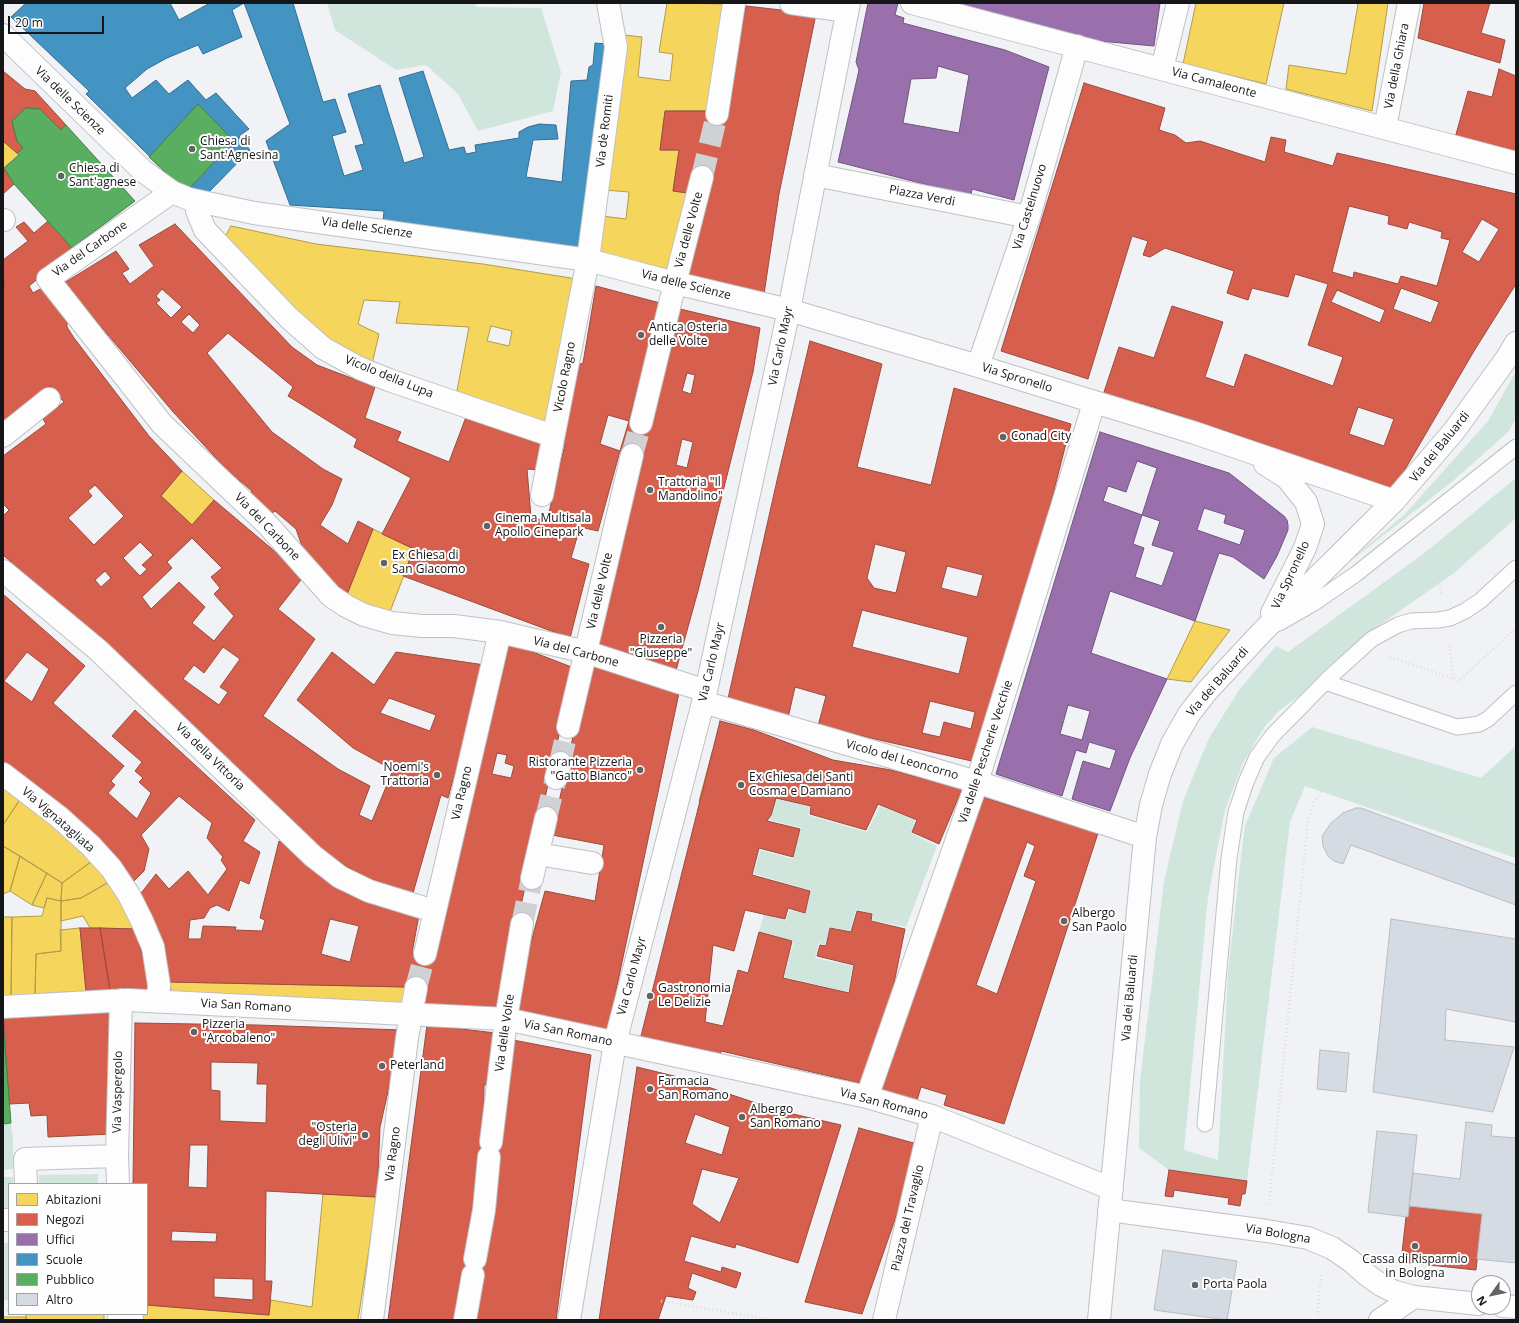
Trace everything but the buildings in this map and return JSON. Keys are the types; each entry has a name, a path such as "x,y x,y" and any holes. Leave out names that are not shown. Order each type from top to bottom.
{"street":[{"name":"Via dè Romiti","path":"588,260 616,47 608,3"},
{"path":"717,114 734,3"},
{"path":"791,3 848,7"},
{"name":"Via Camaleonte","path":"912,3 1516,163"},
{"path":"1162,69 1178,3"},
{"name":"Via della Ghiara","path":"1386,128 1409,3"},
{"name":"Via Carlo Mayr","path":"569,1320 615,1043 704,696 789,310 848,7"},
{"name":"Via delle Scienze","path":"3,35 143,171 172,192 197,201 254,212 588,260 675,283 789,310"},
{"name":"Via Castelnuovo","path":"978,366 1029,217 1078,46"},
{"name":"Piazza Verdi","path":"815,175 1029,217"},
{"name":"Via delle Volte","path":"641,424 702,177"},
{"name":"Via del Carbone","path":"172,192 48,279 162,424 267,524 331,596 364,615 392,623 422,626 454,626 500,632 586,652 704,696"},
{"name":"Vicolo della Lupa","path":"197,201 197,211 200,221 215,242 289,318 323,348 359,368 389,380 553,436"},
{"name":"Vicolo Ragno","path":"542,495 588,260"},
{"name":"Via Spronello","path":"789,310 1094,402 1244,450 1394,501"},
{"name":"Via dei Baluardi","path":"1110,1199 1145,837 1151,804 1160,774 1172,744 1189,714 1207,691 1262,632 1394,501 1454,430 1507,358 1516,343"},
{"path":"3,436 49,399"},
{"name":"Via delle Pescherie Vecchie","path":"867,1097 977,782 1094,402"},
{"name":"Via Spronello","path":"1244,450 1287,478 1306,502 1313,524 1305,548 1262,632"},
{"name":"Via delle Volte","path":"568,727 632,455"},
{"name":"Via della Vittoria","path":"3,571 98,650 313,856 340,877 369,891 434,911"},
{"name":"Via Ragno","path":"425,954 500,632"},
{"name":"Vicolo del Leoncorno","path":"704,696 764,720 977,782 1145,837"},
{"name":"Via Vignatagliata","path":"3,774 59,817 91,846 110,868 129,895 153,947 159,985 158,1002"},
{"path":"532,878 546,818"},
{"path":"538,854 592,864"},
{"name":"Via delle Volte","path":"465,1320 484,1210 506,1019 522,924"},
{"name":"Via Ragno","path":"372,1320 407,1038 416,988"},
{"name":"Via San Romano","path":"3,1007 121,1000 506,1019 867,1097 932,1116 1110,1199"},
{"name":"Via Vaspergolo","path":"118,1183 117,1156 121,1000"},
{"name":"Piazza del Travaglio","path":"884,1320 932,1116"},
{"path":"26,1183 25,1159 117,1156"},
{"path":"1099,1320 1110,1199"},
{"name":"Via Bologna","path":"1110,1199 1308,1238 1332,1248 1381,1285 1395,1292 1414,1297 1471,1303"},
{"path":"1380,1320 1414,1297"}],"lane":[{"path":"1262,632 1314,603 1356,574 1516,447"},
{"path":"1205,1124 1228,858 1236,812 1246,782 1257,757 1274,735 1326,682 1372,639 1398,624 1410,621 1450,618 1466,611 1480,601 1516,568"},
{"path":"1326,682 1457,727 1479,724 1488,719 1516,693"}],"path":[{"path":"1412,553 1439,579"},
{"path":"1454,679 1459,681 1516,628"},
{"path":"1268,1212 1308,820 1313,804 1326,786 1336,783 1349,783 1363,786 1466,824 1486,828 1500,827 1516,818"},
{"path":"1155,1039 1200,897"},
{"path":"1317,1320 1321,1273"},
{"path":"661,1301 773,1320"}],"green space":[{"path":"327,3 475,3 476,7 541,8 561,72 553,111 478,131 458,94 426,65 396,70 335,30"},
{"path":"1516,371 1516,419 1508,432 1453,481 1334,574 1405,514 1488,421"},
{"path":"1516,478 1516,518 1454,573 1371,631 1317,683 1280,710 1265,726 1243,763 1225,810 1208,897 1184,1150 1218,1160 1228,973 1245,826 1274,758 1312,727 1481,778 1516,746 1516,858 1305,786 1290,822 1247,1181 1169,1170 1139,1148 1140,1081 1164,881 1183,801 1209,738 1239,690 1276,646 1288,652 1423,554"},
{"path":"774,797 810,806 808,815 867,832 880,806 915,820 911,833 937,846 906,927 872,920 873,914 856,909 850,931 830,927 825,945 819,943 815,958 853,966 848,992 784,977 794,941 759,932 764,914 786,921 789,910 805,914 811,890 754,874 760,850 793,859 801,828 770,820"},
{"path":"11,1123 13,1140 13,1169 3,1170 3,1124"},
{"path":"98,1174 98,1183 39,1183 39,1175"},
{"path":"3,1177 13,1177 13,1183 8,1183 8,1209 3,1209"},
{"path":"3,1243 8,1243 8,1300 3,1300"}],"tunnel":[{"path":"702,177 717,114"},
{"path":"632,455 641,423"},
{"path":"560,763 568,727"},
{"path":"546,818 556,778"},
{"path":"522,924 532,878"},
{"path":"416,988 425,954"}],"place":[{"name":"Chiesa di Sant'Agnesina","path":"192,149"},
{"name":"Chiesa di Sant'agnese","path":"61,176"},
{"name":"Antica Osteria delle Volte","path":"641,335"},
{"name":"Conad City","path":"1003,437"},
{"name":"Trattoria \"Il Mandolino\"","path":"650,490"},
{"name":"Cinema Multisala Apollo Cinepark","path":"487,526"},
{"name":"Ex Chiesa di San Giacomo","path":"384,563"},
{"name":"Pizzeria \"Giuseppe\"","path":"661,627"},
{"name":"Ristorante Pizzeria \"Gatto Bianco\"","path":"640,770"},
{"name":"Noemi's Trattoria","path":"437,775"},
{"name":"Ex Chiesa dei Santi Cosma e Damiano","path":"741,785"},
{"name":"Albergo San Paolo","path":"1064,921"},
{"name":"Gastronomia Le Delizie","path":"650,996"},
{"name":"Pizzeria \"Arcobaleno\"","path":"194,1032"},
{"name":"Peterland","path":"382,1066"},
{"name":"Farmacia San Romano","path":"650,1089"},
{"name":"Albergo San Romano","path":"742,1117"},
{"name":"\"Osteria degli Ulivi\"","path":"365,1135"},
{"name":"Cassa di Risparmio in Bologna","path":"1415,1246"},
{"name":"Porta Paola","path":"1195,1285"}]}
